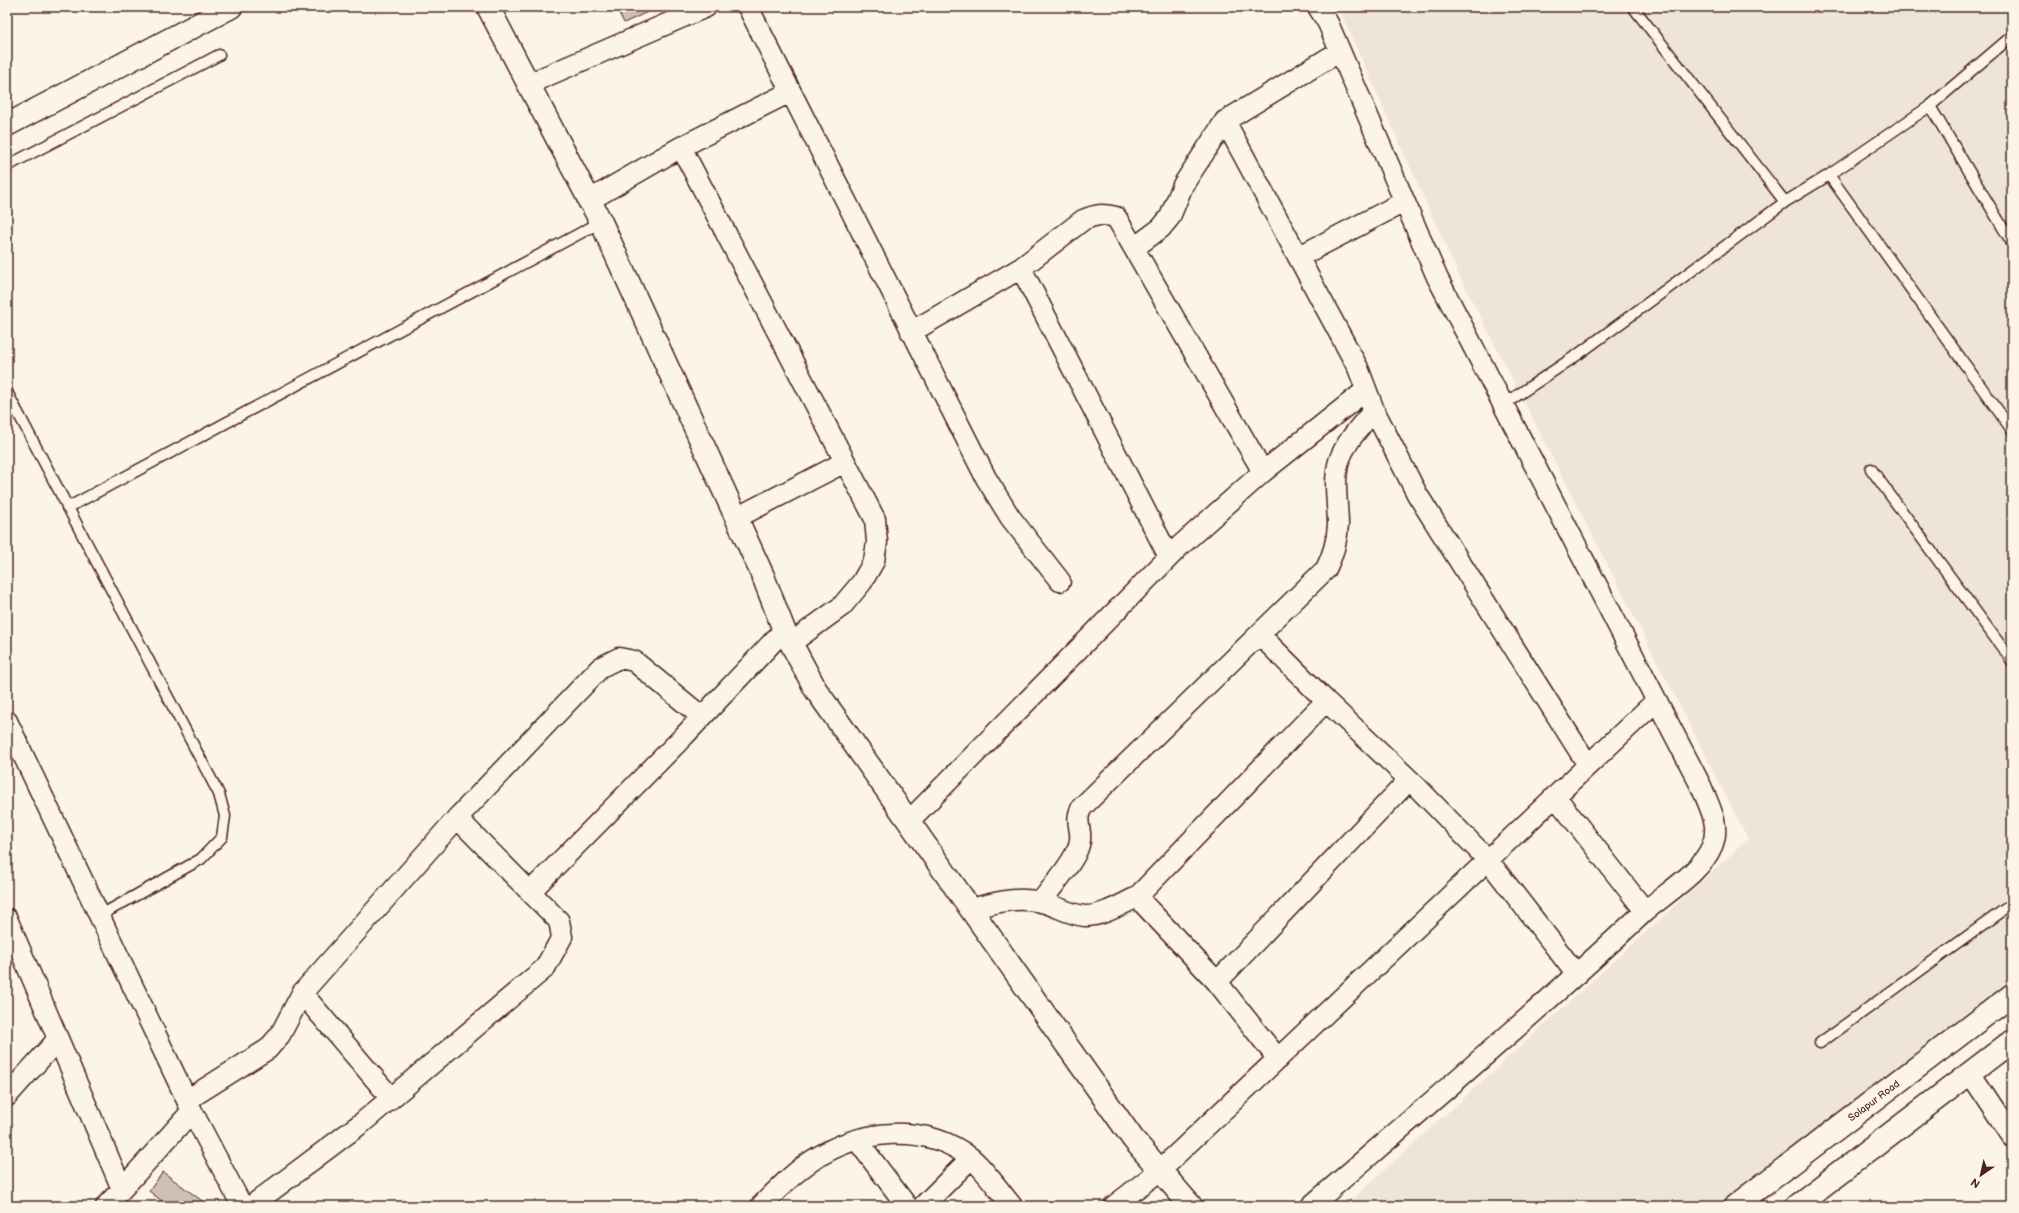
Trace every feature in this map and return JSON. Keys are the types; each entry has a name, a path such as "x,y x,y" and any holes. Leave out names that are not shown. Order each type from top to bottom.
{"street":[{"path":"8,123 231,7"},
{"path":"488,7 600,222 763,576 787,636 816,690 1133,1139 1191,1206"},
{"path":"528,84 706,7"},
{"path":"748,7 986,478 1010,516 1060,581"},
{"path":"1311,1206 1577,975 1645,911 1703,862 1712,846 1716,824 1701,786 1437,277 1328,23 1318,7"},
{"path":"1134,248 1162,228 1170,217 1183,185 1225,121 1340,51"},
{"path":"588,201 680,147 790,92"},
{"path":"1225,121 1358,368 1374,410 1416,494 1588,765"},
{"path":"531,891 702,717 787,636 842,606 862,582 874,561 877,542 875,519 680,147"},
{"path":"1298,257 1404,202"},
{"path":"911,332 1021,268 1083,220 1093,216 1105,214 1116,218 1263,472"},
{"path":"1021,268 1168,557"},
{"path":"909,821 1168,557 1263,472 1366,390"},
{"path":"1041,902 1076,854 1081,836 1077,824 1077,815 1082,807 1326,570 1336,548 1338,526 1337,482 1339,462 1347,444 1374,410"},
{"path":"736,518 846,462"},
{"path":"1260,635 1326,701 1409,780 1488,860 1577,975"},
{"path":"106,1206 122,1189 189,1105 268,1049 280,1035 302,993 457,818 601,667 619,658 634,661 702,717"},
{"path":"971,909 1006,900 1041,902 1073,914 1086,916 1099,914 1137,897 1326,701"},
{"path":"1114,1206 1160,1171 1656,701"},
{"path":"8,727 189,1105 242,1206"},
{"path":"1217,982 1409,780"},
{"path":"1556,796 1645,911"},
{"path":"251,1206 363,1122 546,968 562,937 560,921 457,818"},
{"path":"1137,897 1217,982 1278,1058"},
{"path":"7,920 122,1189"},
{"path":"302,993 392,1098"},
{"name":"Solapur Road","path":"1735,1206 2012,995"},
{"path":"7,1096 58,1038"},
{"path":"1796,1206 2012,1041"},
{"path":"1970,1073 2012,1136"},
{"path":"761,1206 777,1189 813,1160 836,1147 857,1140 895,1132 925,1136 948,1143 971,1158 1012,1206"},
{"path":"857,1140 907,1206"},
{"path":"923,1206 971,1158"}],"lane":[{"path":"1632,7 1784,202"},
{"path":"1503,405 1580,353 1784,202 1829,175 1930,106 2012,36"},
{"path":"7,166 219,55"},
{"path":"1930,106 2012,243"},
{"path":"1829,175 2012,430"},
{"path":"67,508 600,222"},
{"path":"7,392 219,794 225,816 222,837 202,859 99,916"},
{"path":"1871,470 2012,661"},
{"path":"1820,1042 2012,904"}],"shaded area":[{"path":"1338,7 2012,7 2012,979 1937,1040 1714,1206 1345,1206 1748,839 1457,271"}],"building":[{"path":"616,7 658,7 624,23"},
{"path":"163,1172 209,1206 168,1206 149,1191"}]}
